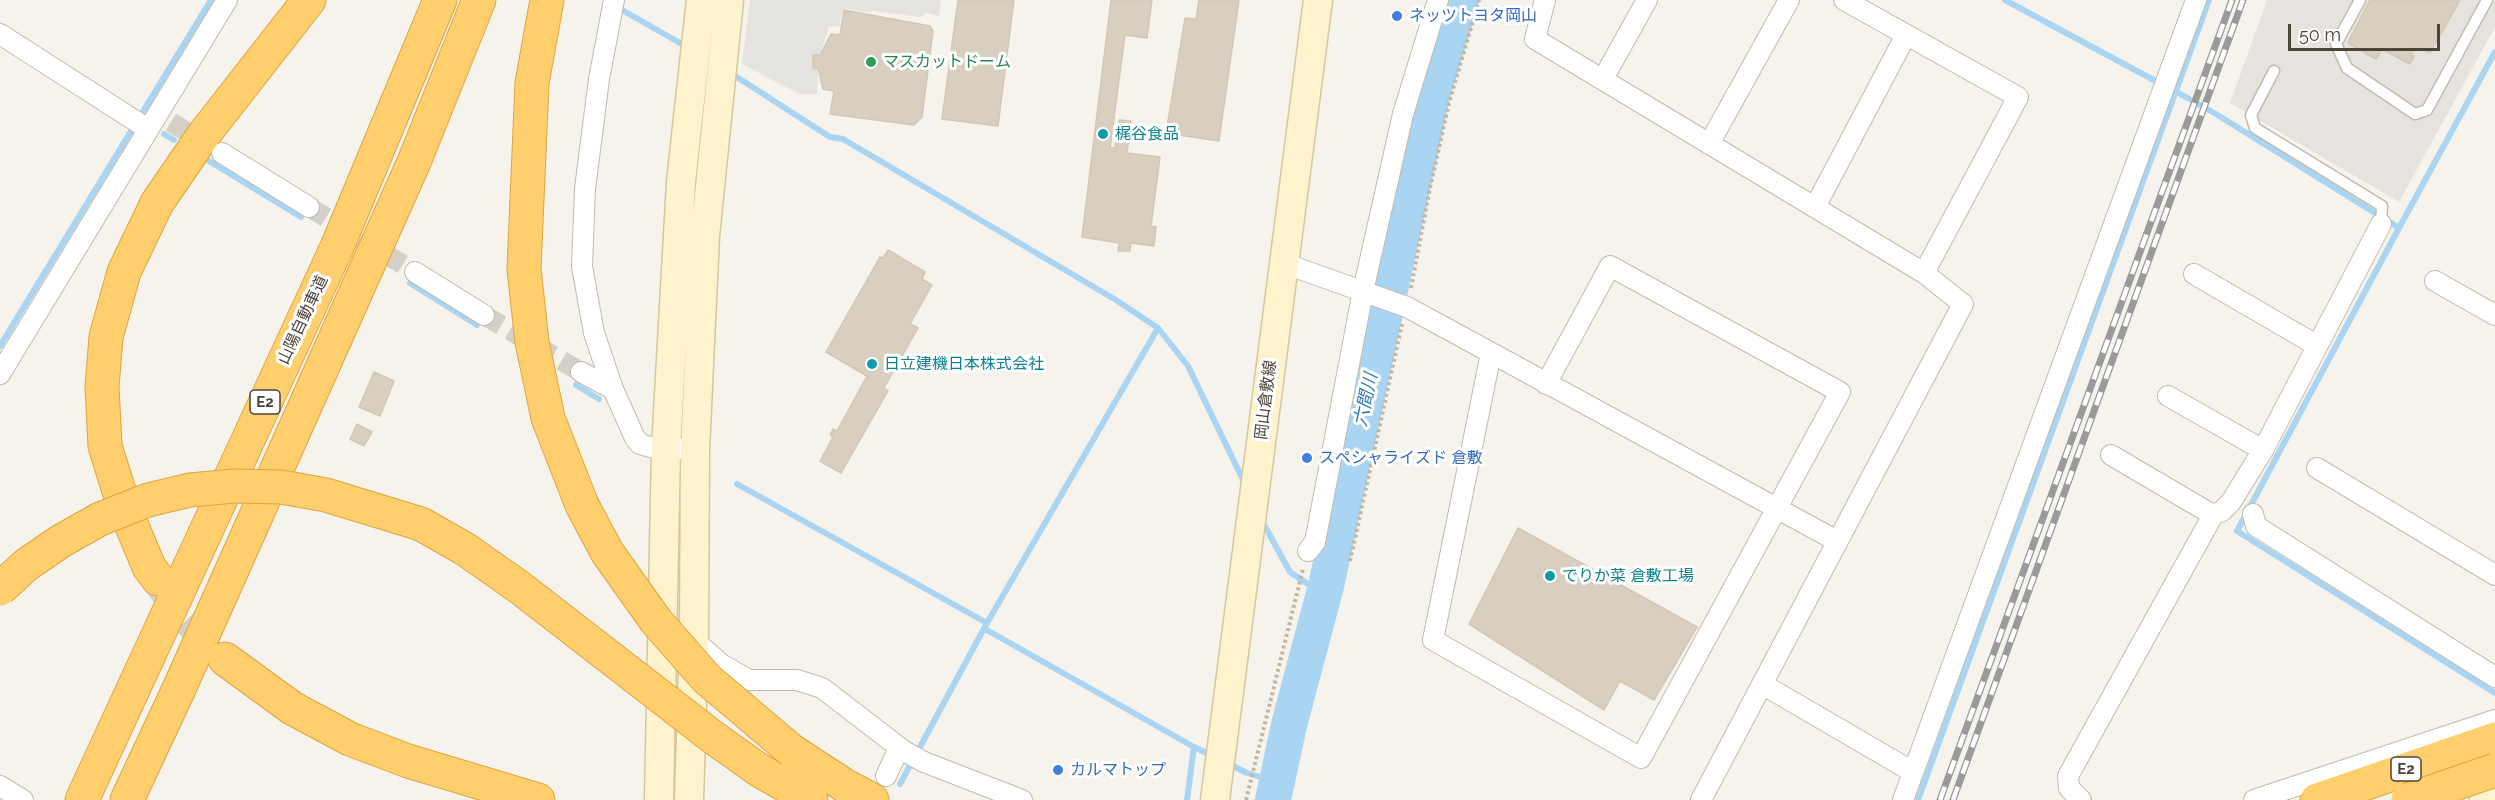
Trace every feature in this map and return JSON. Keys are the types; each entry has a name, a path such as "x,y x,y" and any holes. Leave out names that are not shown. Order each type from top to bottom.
{"highway":[{"path":"158,579 149,567 124,507 105,446 102,387 106,336 124,272 157,203 205,133 309,0"},
{"name":"山陽自動車道","path":"81,800 337,247 440,0"},
{"name":"E2","path":"127,800 188,669 414,162 479,0"},
{"path":"547,0 531,83 524,269 532,342 548,418 582,506 607,552 656,621 707,679 792,751 844,785 879,788"},
{"path":"0,589 26,565 61,541 100,519 148,500 190,490 234,486 281,487 326,495 421,524 465,549 519,587 714,738 759,770 811,800"},
{"path":"225,659 292,708 350,739 408,761 538,800"},
{"name":"E2","path":"2317,800 2495,739"},
{"name":"E2","path":"2408,800 2487,792"}],"street":[{"path":"0,374 150,121 227,0"},
{"path":"659,800 666,448 681,182 701,0"},
{"path":"689,800 694,640 695,450 705,236 729,0"},
{"name":"岡山倉敷線","path":"1215,800 1318,0"},
{"path":"1306,559 1316,542 1403,114 1438,0"},
{"path":"1545,0 1535,39 1924,273 1964,304 1701,800"},
{"path":"1602,80 1647,0"},
{"path":"1709,144 1789,0"},
{"path":"1844,0 2018,97 1924,273"},
{"path":"1903,800 2196,0"},
{"path":"612,6 599,79 585,189 582,266 594,333 613,389 634,438 640,444 695,450"},
{"path":"0,34 150,121"},
{"path":"1815,207 1906,35"},
{"path":"222,153 309,207"},
{"path":"2081,800 2070,788 2068,776 2213,514 2222,511 2231,502 2262,450 2382,215"},
{"path":"1283,262 1405,306 1546,384 1777,506 1837,541"},
{"path":"1491,353 1433,640 1641,758 1840,392 1610,266 1546,384"},
{"path":"415,272 484,315"},
{"path":"2194,274 2316,345"},
{"path":"2435,281 2495,315"},
{"path":"580,372 613,389"},
{"path":"2169,396 2262,450"},
{"path":"2111,455 2213,514"},
{"path":"2317,468 2495,575"},
{"path":"2253,514 2256,526 2495,677"},
{"path":"694,640 721,664 748,680 796,680 822,688 902,749 924,762 1022,800"},
{"path":"1762,684 1913,772"},
{"path":"2254,800 2495,720"},
{"path":"2487,792 2495,746"},
{"path":"879,788 902,749"},
{"path":"0,786 23,800"}],"lane":[{"path":"2360,0 2336,44 2347,68 2415,114 2427,110 2487,0"},
{"path":"2274,71 2251,115 2255,128 2382,215"}],"path":[{"path":"1350,561 1449,103 1479,0"},
{"path":"1246,800 1306,559"}],"shaded area":[{"path":"750,0 941,0 939,16 926,13 920,17 873,11 870,13 843,8 839,27 829,26 820,55 813,55 813,68 818,68 817,94 799,94 742,64"},
{"path":"2267,0 2495,0 2495,27 2399,202 2230,103"}],"building":[{"path":"958,0 1014,0 998,126 942,119"},
{"name":"梶谷食品","path":"1111,0 1152,0 1147,38 1125,35 1110,148 1115,148 1119,120 1131,121 1127,153 1160,157 1151,226 1156,227 1154,246 1131,243 1130,251 1118,251 1119,243 1082,237"},
{"name":"梶谷食品","path":"1199,0 1239,0 1219,141 1166,133 1185,18 1196,19"},
{"path":"2370,0 2460,0 2430,53 2416,46 2411,54 2414,56 2410,64 2382,49 2376,59 2348,43"},
{"name":"マスカットドーム","path":"844,10 930,26 933,31 922,117 914,125 830,114 834,91 823,89 818,68 813,69 813,55 820,55 831,34 840,35"},
{"name":"日立建機日本株式会社","path":"888,250 925,272 922,279 932,285 910,324 918,328 884,388 888,391 841,473 820,461 833,437 830,435 833,429 837,431 867,376 826,352 880,257 883,258"},
{"path":"374,372 394,381 380,416 359,407"},
{"path":"357,424 372,432 364,446 350,439"},
{"name":"でりか菜 倉敷工場","path":"1518,528 1697,627 1654,700 1620,681 1604,710 1469,624"}],"waterway":[{"path":"0,346 211,0"},
{"name":"六間川","path":"1273,800 1289,725 1326,586 1432,96 1461,0"},
{"path":"2005,0 2163,85"},
{"path":"1918,800 2209,0"},
{"path":"615,6 687,47"},
{"path":"2175,91 2399,228 2495,52"},
{"path":"729,72 830,137 843,139 1116,300 1158,328 1188,366 1245,484"},
{"path":"164,134 174,140"},
{"path":"209,161 301,217"},
{"path":"2399,228 2237,531 2495,693"},
{"path":"410,283 477,325"},
{"path":"900,784 987,623 1158,328"},
{"path":"576,385 599,399"},
{"path":"737,484 987,623"},
{"path":"1262,521 1290,572 1308,584 1326,586"},
{"path":"985,629 1194,747 1187,800"},
{"path":"1194,747 1213,756"},
{"path":"1227,763 1247,773 1277,782"}],"tunnel":[{"path":"171,122 207,144"},
{"path":"309,207 415,272"},
{"path":"484,315 581,372"},
{"path":"158,580 182,613 222,655"}],"railway":[{"path":"1940,800 2232,0"},
{"path":"1953,800 2243,0"}],"place":[{"name":"ネッツトヨタ岡山","path":"1397,16"},
{"name":"マスカットドーム","path":"871,62"},
{"name":"梶谷食品","path":"1103,134"},
{"name":"日立建機日本株式会社","path":"872,364"},
{"name":"スペシャライズド 倉敷","path":"1307,458"},
{"name":"でりか菜 倉敷工場","path":"1550,576"},
{"name":"カルマトップ","path":"1058,770"}]}
